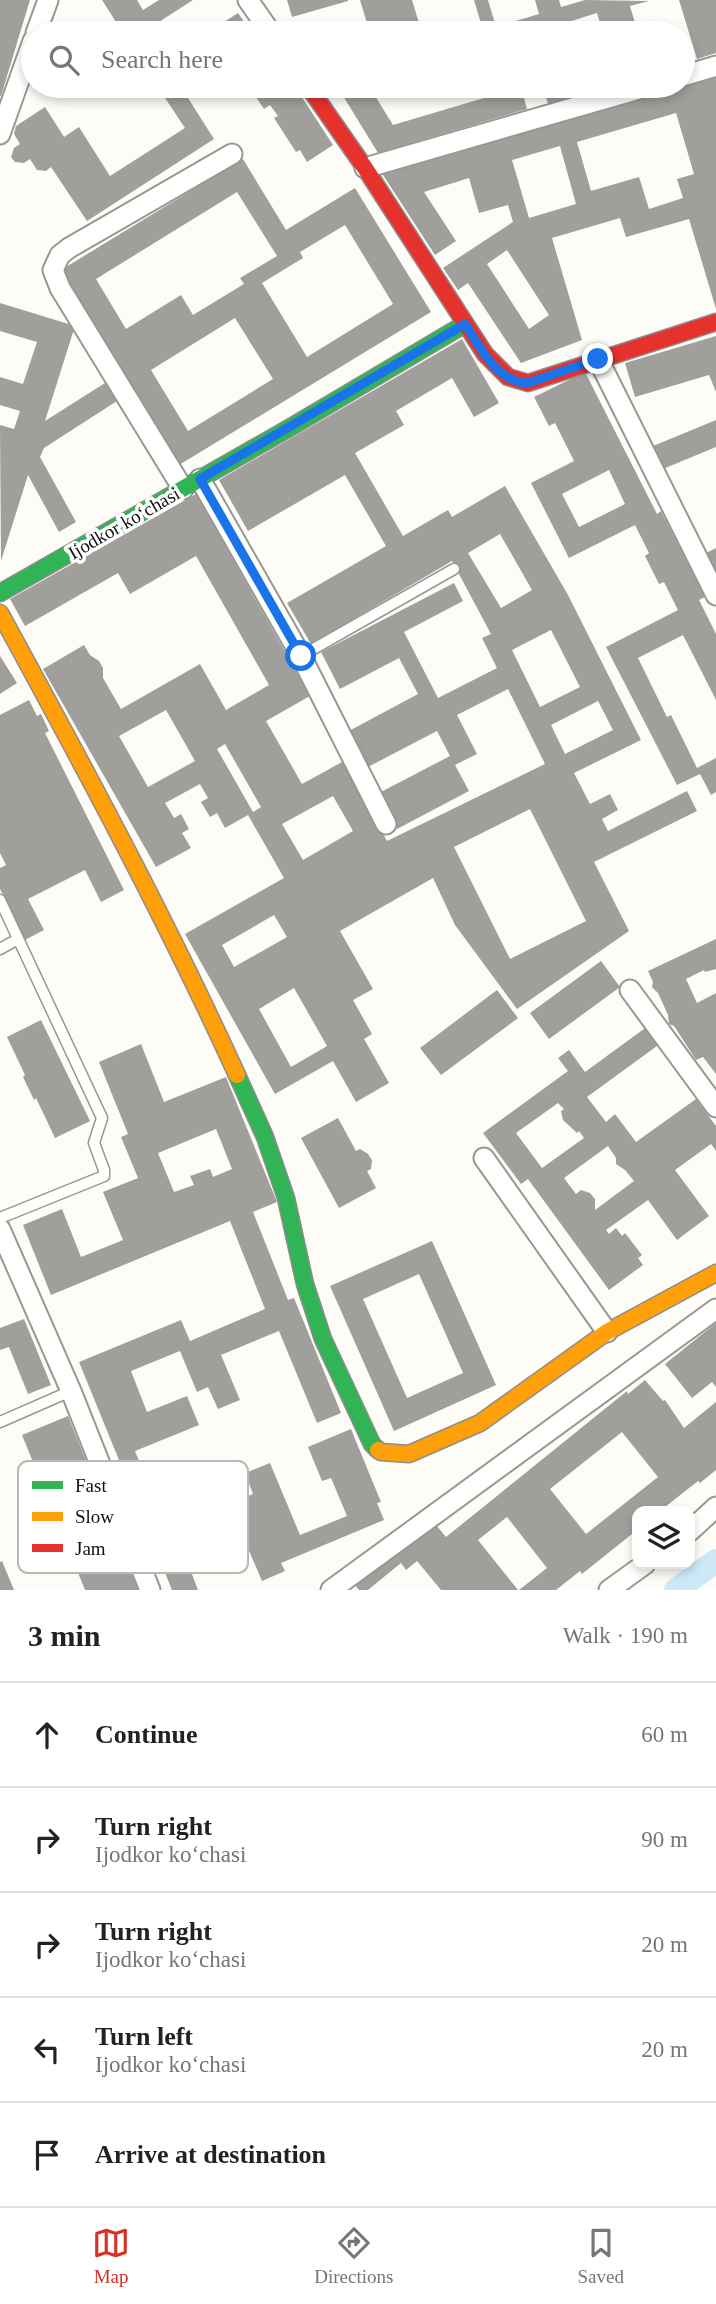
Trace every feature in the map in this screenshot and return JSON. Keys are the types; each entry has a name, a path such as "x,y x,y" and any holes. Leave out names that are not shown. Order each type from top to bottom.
{"street":[{"path":"40,21 48,0"},
{"path":"248,0 263,21"},
{"path":"695,72 716,66"},
{"path":"0,134 21,75"},
{"path":"316,98 498,371 518,383 528,383 716,322"},
{"path":"365,168 607,98"},
{"path":"183,489 60,288 53,270 60,255 69,248 232,154"},
{"name":"Ijodkor koʻchasi","path":"0,593 465,324"},
{"path":"598,359 716,595"},
{"path":"200,479 301,656 386,824"},
{"path":"0,613 102,798 200,994 265,1137 286,1198 305,1284 323,1339 372,1444 381,1452 409,1454 480,1423 607,1332 716,1273"},
{"path":"629,990 716,1107"},
{"path":"484,1158 607,1332"},
{"path":"0,1228 99,1461"},
{"path":"331,1590 716,1309"},
{"path":"695,1526 716,1507"},
{"path":"609,1590 638,1569"},
{"path":"143,1573 150,1590"}],"lane":[{"path":"301,656 454,569"},
{"path":"0,900 102,1118 93,1143 104,1170 104,1177 0,1218"},
{"path":"0,949 18,939"},
{"path":"0,1422 71,1391"}],"building":[{"path":"0,0 30,0 24,21 21,21 21,30 0,96"},
{"path":"102,0 137,0 143,10 159,0 193,0 160,21 115,21"},
{"path":"287,0 348,0 348,1 292,17"},
{"path":"360,0 412,0 418,21 366,21"},
{"path":"474,0 488,0 494,21 480,21"},
{"path":"535,0 559,0 561,7 585,0 649,1 630,6 634,21 599,21 597,13 572,21 516,21 539,14"},
{"path":"679,0 716,0 716,53 697,59 695,21 685,21"},
{"path":"238,13 244,21 226,21"},
{"path":"716,72 716,309 689,219 626,237 620,218 552,238 582,340 521,363 468,283 458,290 443,268 513,222 508,205 479,213 469,178 424,192 456,241 435,255 381,172 630,98 695,98 695,78","holes":["676,113 694,174 677,179 683,198 649,209 639,177 591,191 577,142","560,146 576,204 529,218 512,160","507,250 549,315 529,329 487,264"]},
{"path":"165,98 188,98 214,139 87,221 51,167 46,171 37,170 30,159 24,163 15,162 11,157 14,148 20,144 14,134 16,126 45,107 64,137 79,127 110,176 185,128"},
{"path":"257,98 302,98 333,145 307,162 300,150 296,152 274,118 278,116 270,105 264,109"},
{"path":"344,98 376,98 393,125 484,98 524,98 527,109 378,153"},
{"path":"546,98 567,98 548,104"},
{"path":"243,159 286,230 355,188 431,312 179,465 61,270","holes":["237,192 277,256 240,278 244,284 193,315 181,295 126,329 96,279","345,225 393,304 307,357 262,283 303,258 300,252","235,318 273,379 188,431 151,370"]},
{"path":"0,303 75,326 45,421 105,383 117,401 44,448 40,457 76,522 59,532 28,475 1,561 0,425 14,429 20,411 0,405 0,377 23,384 37,342 0,331"},
{"path":"716,336 716,392 709,375 635,397 625,363"},
{"path":"462,339 499,403 474,417 452,378 396,411 404,425 355,453 403,536 448,510 452,517 505,486 568,595 641,740 574,773 590,804 610,794 618,810 602,819 608,831 687,791 697,811 594,862 629,931 517,1009 455,925 433,878 340,931 373,989 353,1000 372,1034 364,1039 389,1083 356,1102 333,1061 275,1094 185,934 284,878 248,815 225,828 217,813 210,817 201,802 208,798 200,784 165,803 174,818 181,814 189,829 182,833 191,848 156,867 43,669 84,645 90,655 99,661 103,668 103,678 121,709 200,664 226,710 269,685 196,556 130,594 118,573 25,626 10,599 196,494 310,696 266,721 302,784 342,762 387,841 545,764 508,689 457,715 477,754 455,765 469,791 397,829 379,793 450,756 437,731 366,768 347,732 418,694 399,658 340,689 321,652 454,583 463,601 404,632 438,698 497,668 482,638 491,634 452,561 311,644 287,603 386,546 345,475 248,531 219,480","holes":["500,534 532,590 501,608 468,553","551,630 580,687 540,707 512,650","598,701 613,730 565,754 551,725","166,710 195,761 148,787 119,736","225,744 261,807 253,812 217,749","333,796 353,831 303,860 282,824","530,809 586,921 510,959 454,847","274,915 287,937 234,967 222,945","294,988 327,1046 291,1067 259,1009"]},
{"path":"585,372 657,514 661,511 705,597 699,600 716,634 716,700 683,635 638,658 667,717 671,715 697,768 716,758 716,792 711,795 700,774 677,785 606,647 678,610 664,582 659,584 645,556 649,553 635,525 569,558 531,483 574,461 555,423 549,426 534,397","holes":["609,470 625,504 579,527 562,494"]},
{"path":"716,420 716,447 663,469 653,446"},
{"path":"716,548 716,572 706,553"},
{"path":"0,656 17,683 0,694"},
{"path":"29,700 37,716 41,714 49,731 45,733 124,890 101,902 85,870 28,899 44,930 25,940 0,889 0,868 6,865 0,853 0,715"},
{"path":"716,939 716,969 704,970 686,979 697,1003 716,993 716,1074 703,1057 696,1060 674,1026 669,1024 668,1015 658,993 652,987 653,982 648,971"},
{"path":"601,961 620,987 549,1039 530,1013"},
{"path":"497,990 518,1018 441,1075 420,1048"},
{"path":"41,1020 90,1121 55,1138 23,1077 25,1075 7,1037"},
{"path":"648,1026 661,1043 587,1097 606,1122 615,1114 636,1142 696,1099 716,1126 716,1151 711,1144 675,1170 709,1216 677,1240 648,1200 606,1230 609,1234 616,1228 622,1236 625,1233 642,1255 638,1258 643,1265 609,1290 528,1179 521,1184 483,1133 568,1071 558,1058 569,1050 585,1072","holes":["558,1103 564,1109 561,1111 563,1120 584,1138 542,1168 516,1133","608,1146 616,1158 616,1164 634,1181 595,1210 595,1199 590,1193 581,1190 576,1194 564,1178"]},
{"path":"141,1044 164,1102 226,1077 277,1202 253,1212 288,1300 294,1298 341,1413 317,1423 279,1331 221,1355 240,1400 218,1409 208,1387 197,1392 180,1351 131,1371 147,1412 187,1396 199,1425 135,1451 139,1461 119,1461 79,1362 181,1320 190,1341 265,1309 230,1221 51,1295 23,1225 62,1209 81,1257 123,1240 103,1192 138,1178 121,1137 128,1134 99,1062","holes":["216,1129 232,1169 213,1177 210,1169 190,1176 194,1185 174,1192 158,1153"]},
{"path":"338,1118 356,1151 360,1149 372,1160 371,1169 367,1171 376,1188 339,1208 301,1138"},
{"path":"432,1241 496,1385 394,1431 330,1286","holes":["419,1274 463,1373 407,1398 363,1299"]},
{"path":"24,1319 51,1385 28,1394 9,1347 0,1350 0,1328"},
{"path":"716,1323 716,1387 712,1382 692,1398 665,1364"},
{"path":"645,1380 663,1401 665,1400 684,1428 716,1402 716,1470 666,1506 632,1506 632,1534 582,1574 580,1571 556,1590 519,1590 547,1568 507,1517 478,1540 518,1590 441,1590 417,1561 406,1570 401,1563 368,1590 359,1590 351,1580 432,1520 446,1537 627,1391 628,1394","holes":["622,1432 658,1477 586,1534 550,1489"]},
{"path":"68,1416 86,1461 33,1461 22,1435"},
{"path":"351,1429 381,1502 377,1503 384,1520 281,1563 285,1571 262,1581 248,1548 248,1496 253,1494 248,1472 270,1463 300,1535 347,1516 331,1478 322,1481 308,1447"},
{"path":"2,1561 14,1590 0,1590"},
{"path":"78,1573 131,1573 138,1590 85,1590"},
{"path":"165,1573 192,1573 198,1590 172,1590"}],"waterway":[{"path":"676,1590 716,1561"}],"traffic: fast":[{"path":"0,593 465,324"},
{"path":"237,1075 265,1137 286,1198 305,1284 323,1339 372,1444 378,1450"}],"traffic: slow":[{"path":"0,613 152,899 237,1075"},
{"path":"378,1450 409,1454 480,1423 607,1332 716,1273"}],"traffic: jam":[{"path":"316,98 365,168 485,354 508,377 528,383 716,322"}],"route":[{"path":"301,656 200,479 465,324 498,371 518,383 528,383 598,359"}]}
